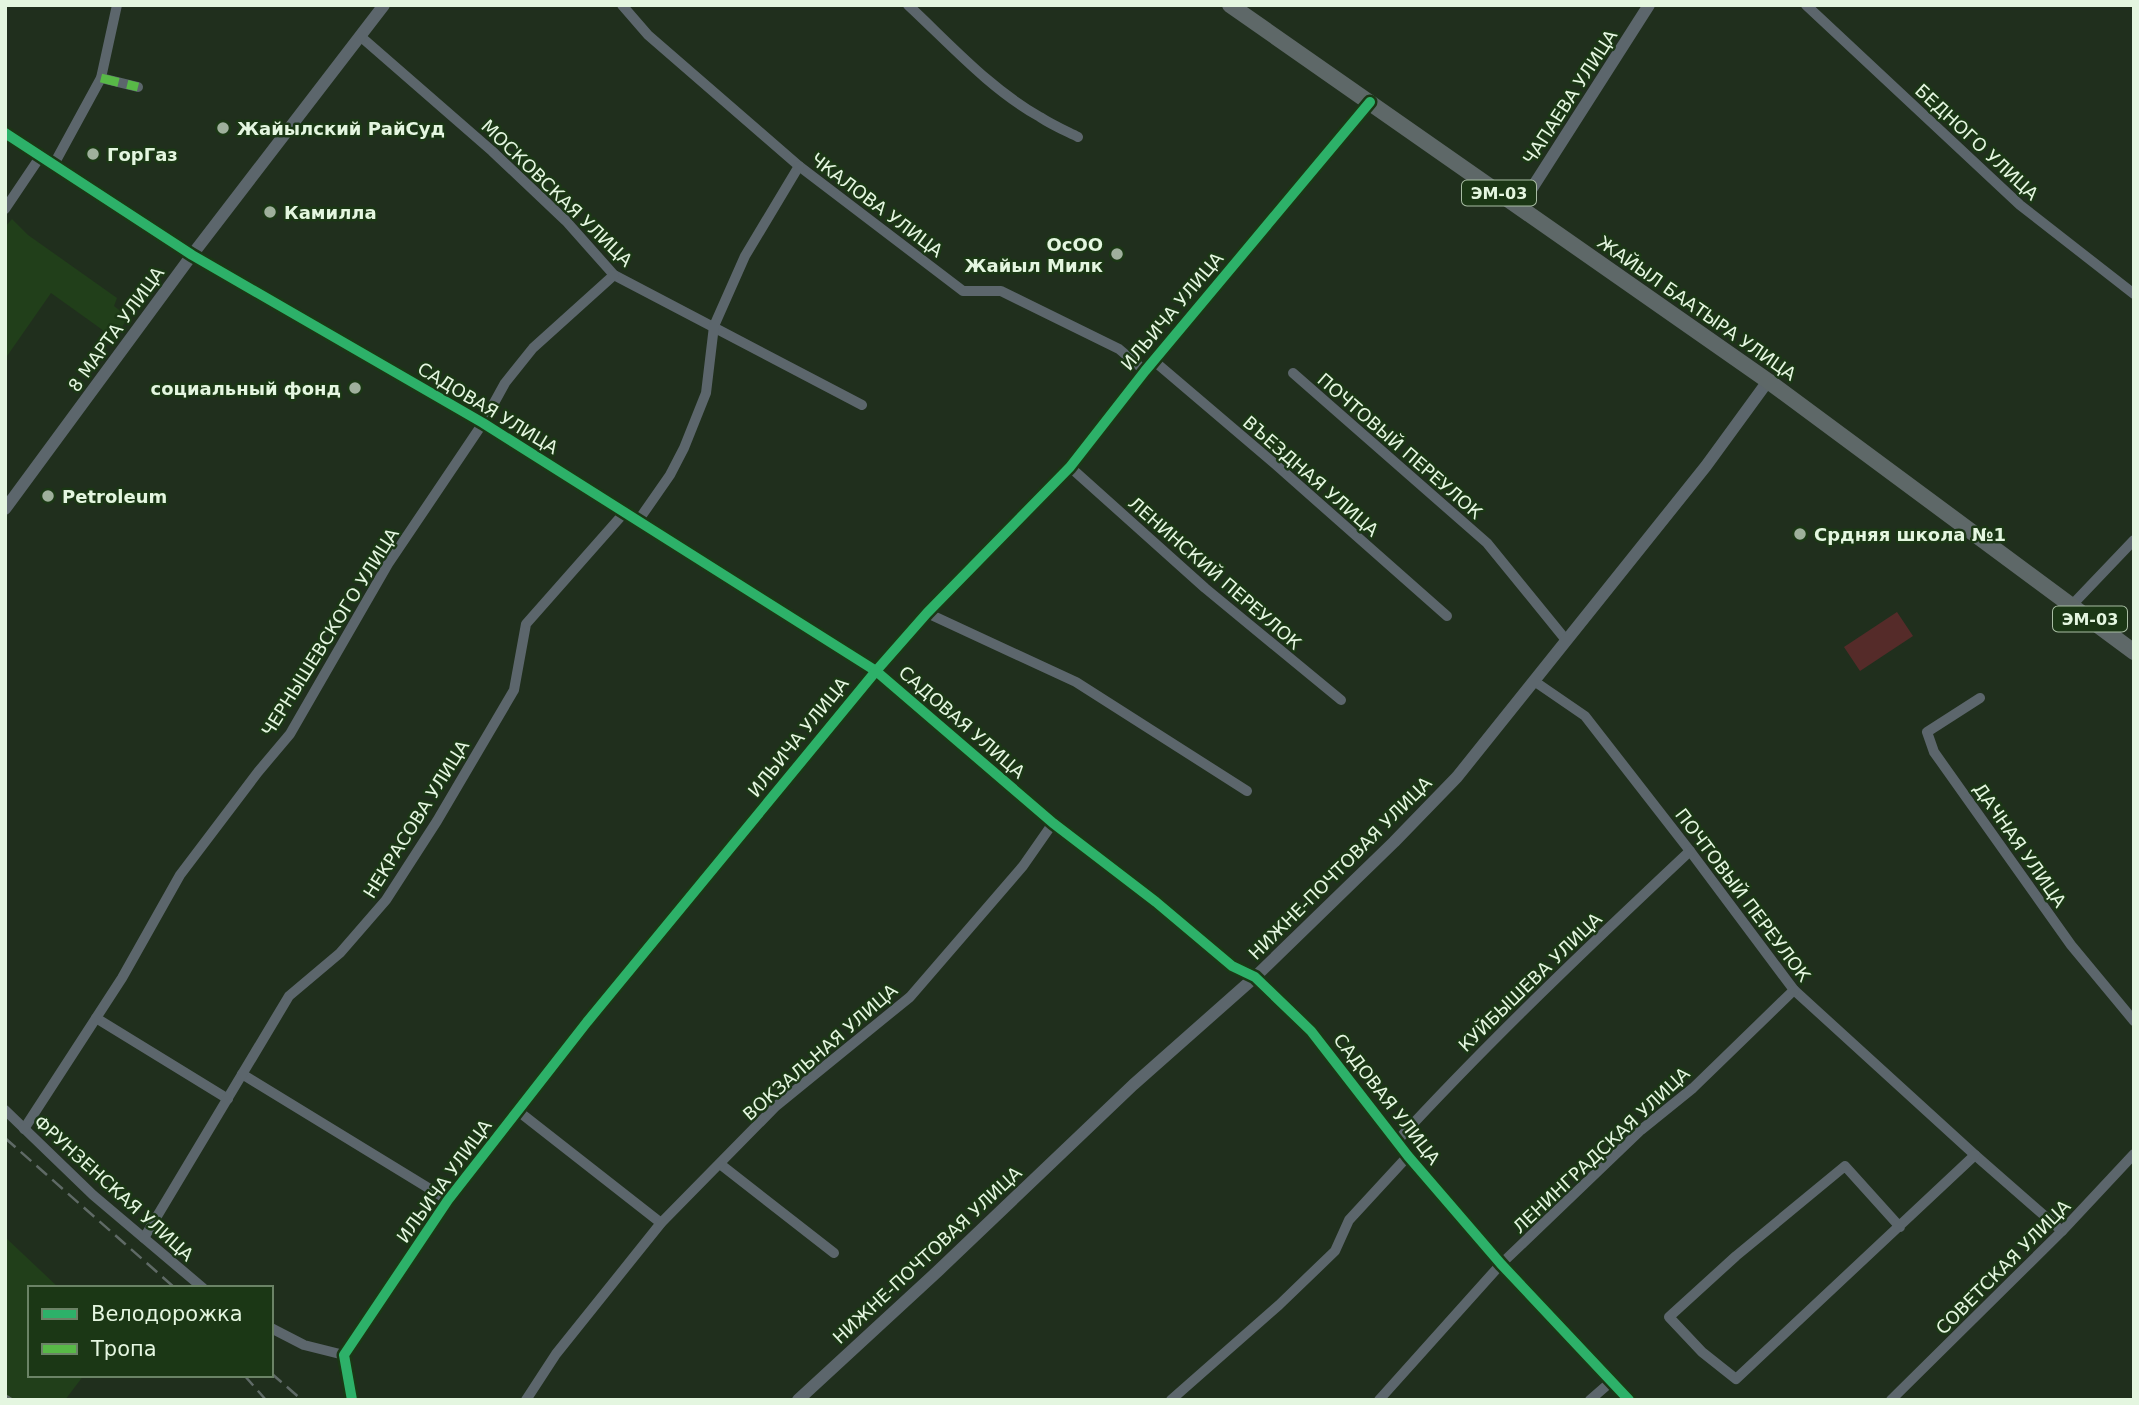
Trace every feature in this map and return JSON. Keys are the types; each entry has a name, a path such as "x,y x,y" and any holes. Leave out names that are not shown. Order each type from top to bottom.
{"highway":[{"name":"ЖАЙЫЛ БААТЫРА УЛИЦА","path":"1230,5 1768,381 2134,652"}],"street":[{"path":"53,166 101,78 117,5"},
{"name":"8 МАРТА УЛИЦА","path":"5,509 192,255 384,5"},
{"name":"ЧКАЛОВА УЛИЦА","path":"622,5 648,34 799,166 963,291 1001,290 1119,349 1145,371"},
{"path":"908,5 997,87 1038,117 1078,137"},
{"name":"ЧАПАЕВА УЛИЦА","path":"1520,207 1649,5"},
{"name":"БЕДНОГО УЛИЦА","path":"1806,5 2020,205 2134,294"},
{"name":"МОСКОВСКАЯ УЛИЦА","path":"360,36 451,113 557,212 614,275 862,405"},
{"path":"101,78 138,87"},
{"name":"ИЛЬИЧА УЛИЦА","path":"344,1355 448,1200 587,1022 876,671 927,613 1070,467 1145,371 1370,102"},
{"name":"САДОВАЯ УЛИЦА","path":"5,133 192,255 483,423 876,671 1053,823 1156,902 1232,966 1255,977 1311,1031 1408,1156 1501,1264 1629,1400"},
{"path":"5,209 40,158"},
{"path":"638,521 670,475 684,449 706,393 714,326 745,256 799,166"},
{"name":"ЧЕРНЫШЕВСКОГО УЛИЦА","path":"24,1129 122,978 180,875 290,734 388,564 483,423 505,383 533,348 614,275"},
{"name":"ВЪЕЗДНАЯ УЛИЦА","path":"1154,361 1447,616"},
{"name":"ПОЧТОВЫЙ ПЕРЕУЛОК","path":"1293,373 1487,542 1566,640"},
{"name":"НИЖНЕ-ПОЧТОВАЯ УЛИЦА","path":"798,1400 939,1270 1133,1084 1255,977 1457,777 1706,466 1768,381"},
{"name":"ЛЕНИНСКИЙ ПЕРЕУЛОК","path":"1070,467 1205,588 1341,701"},
{"name":"НЕКРАСОВА УЛИЦА","path":"144,1238 289,996 340,953 386,900 437,821 514,690 526,624 624,513"},
{"path":"2072,605 2134,540"},
{"path":"927,613 1076,682 1247,791"},
{"name":"ПОЧТОВЫЙ ПЕРЕУЛОК","path":"1534,681 1585,716 1794,990 2062,1231"},
{"name":"ДАЧНАЯ УЛИЦА","path":"1980,698 1927,732 1934,752 2071,945 2134,1021"},
{"name":"ВОКЗАЛЬНАЯ УЛИЦА","path":"526,1400 556,1354 662,1223 776,1106 910,997 1023,866 1053,823"},
{"name":"КУЙБЫШЕВА УЛИЦА","path":"1397,1141 1462,1070 1690,851"},
{"name":"ЛЕНИНГРАДСКАЯ УЛИЦА","path":"1379,1400 1501,1264 1641,1130 1693,1088 1794,990"},
{"path":"96,1018 228,1099"},
{"path":"243,1074 448,1200"},
{"name":"ФРУНЗЕНСКАЯ УЛИЦА","path":"5,1110 93,1195 201,1286"},
{"path":"518,1111 662,1223"},
{"path":"1900,1227 1845,1166 1736,1256 1669,1317 1702,1352 1736,1379 1900,1227 1975,1155"},
{"path":"1171,1400 1269,1314 1335,1251 1349,1220 1408,1156"},
{"name":"СОВЕТСКАЯ УЛИЦА","path":"1891,1400 2132,1159"},
{"path":"720,1164 834,1254"},
{"path":"273,1329 304,1345 344,1355 352,1400"},
{"path":"1590,1400 1613,1380"}],"shaded area":[{"path":"12,219 28,235 117,298 114,306 128,317 111,346 101,337 104,331 51,293 5,359 5,227"},
{"path":"1897,612 1913,636 1860,671 1844,647"},
{"path":"5,1237 57,1286 28,1286 28,1377 82,1377 65,1400 5,1400"}],"railway":[{"path":"5,1138 173,1286"},
{"path":"273,1375 302,1400"},
{"path":"246,1377 266,1400"},
{"path":"5,1395 13,1400"}],"marked path":[{"path":"101,78 138,87"}],"cycle path":[{"path":"352,1400 344,1355 448,1200 587,1022 876,671 927,613 1070,467 1145,371 1370,102"},
{"path":"5,133 192,255 483,423 876,671 1053,823 1156,902 1232,966 1255,977 1311,1031 1408,1156 1501,1264 1629,1400"}],"place":[{"name":"Жайылский РайСуд","path":"223,128"},
{"name":"ГорГаз","path":"93,154"},
{"name":"Камилла","path":"270,212"},
{"name":"ОсОО Жайыл Милк","path":"1117,254"},
{"name":"социальный фонд","path":"355,388"},
{"name":"Petroleum","path":"48,496"},
{"name":"Срдняя школа №1","path":"1800,534"}]}
